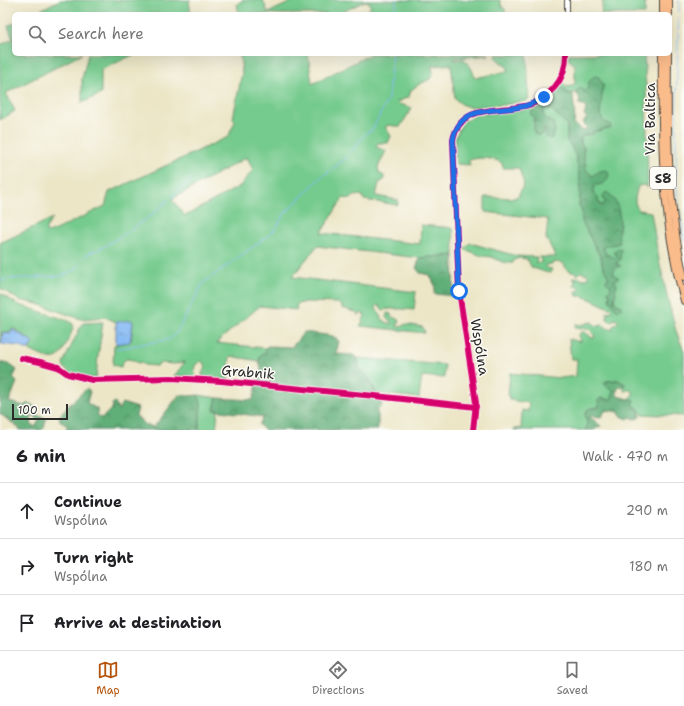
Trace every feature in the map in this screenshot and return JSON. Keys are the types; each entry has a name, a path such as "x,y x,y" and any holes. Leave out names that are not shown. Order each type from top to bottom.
{"highway":[{"path":"662,12 663,0"},
{"path":"669,0 669,12"},
{"name":"Via Baltica","path":"662,56 661,136 664,188 672,249 684,301"},
{"name":"Via Baltica","path":"668,56 667,135 670,187 675,232 684,277"}],"street":[{"path":"567,0 567,12"},
{"name":"Wspólna","path":"473,430 476,407 459,291 453,140 455,130 466,117 475,113 523,106 534,103 544,97 559,82 563,74 566,56"},
{"name":"Grabnik","path":"21,358 58,367 68,374 92,380 171,378 221,381 476,407"}],"green space":[{"path":"60,0 191,0 189,1 191,12 36,12"},
{"path":"243,0 263,0 268,12 239,12 237,4"},
{"path":"295,0 500,0 505,12 368,12 371,6 369,2 365,1 342,12 270,12"},
{"path":"603,0 645,0 645,12 601,12"},
{"path":"12,24 12,36 8,26"},
{"path":"12,39 12,56 78,56 6,93 15,111 0,120 0,45"},
{"path":"88,56 131,56 101,70 101,94 82,103 82,79"},
{"path":"240,56 308,56 312,84 367,56 478,56 455,58 454,60 465,60 469,64 475,78 508,71 508,68 496,58 496,56 527,56 529,99 526,101 503,105 469,107 463,105 455,99 451,64 432,66 433,73 430,79 411,90 409,97 397,102 412,108 400,127 389,125 385,127 391,136 388,143 378,143 376,147 386,151 378,167 379,173 384,176 384,180 379,183 376,196 398,200 398,205 364,200 362,195 354,196 351,199 343,198 321,233 420,244 421,225 453,228 454,255 420,258 317,246 292,277 416,292 414,310 383,310 377,305 376,308 382,319 388,323 391,324 391,322 386,318 387,313 391,314 391,317 398,319 400,323 397,324 397,326 402,327 405,324 423,327 425,333 360,326 365,315 360,313 359,316 355,312 342,308 342,306 338,303 306,302 297,304 297,310 260,306 216,343 265,348 266,353 261,355 259,361 230,356 228,380 202,376 202,373 206,368 205,364 201,361 195,365 195,376 174,376 185,362 174,364 161,363 156,366 144,365 142,362 138,363 134,360 126,359 122,363 121,367 113,365 114,345 131,341 132,321 116,322 105,317 81,319 38,304 19,300 0,288 0,243 53,218 46,228 46,232 49,233 105,206 109,192 228,137 235,122 233,118 242,73","holes":["247,157 253,170 240,186 185,216 172,199"]},
{"path":"569,56 644,56 648,181 647,188 645,185 638,186 635,201 639,210 651,212 667,296 676,331 684,351 684,416 639,414 640,410 631,403 634,400 629,398 633,395 633,392 631,390 627,390 625,392 625,384 618,380 606,381 606,386 612,389 613,394 611,400 601,398 599,407 588,409 586,430 514,430 514,428 521,429 522,410 528,411 529,403 510,400 508,396 510,373 561,378 576,376 577,359 571,359 569,339 581,342 579,335 581,332 585,332 592,338 595,337 590,329 579,329 575,327 576,324 581,325 591,322 597,326 603,325 613,330 612,327 619,321 614,319 612,322 607,319 607,312 612,311 612,309 583,296 577,296 576,291 579,291 580,289 577,286 573,286 575,280 572,279 575,277 585,279 589,278 587,274 581,272 577,275 576,273 568,271 563,263 555,262 545,265 547,268 552,269 550,273 548,273 532,268 527,259 519,258 514,260 513,263 502,262 492,257 482,256 464,249 470,243 517,256 537,257 536,263 542,262 539,257 556,257 546,238 548,219 485,212 485,197 514,198 518,196 524,184 519,168 503,168 502,163 499,161 485,158 471,159 468,161 471,165 456,164 455,138 462,123 475,115 521,110 544,102 541,106 534,108 533,121 540,133 544,130 547,132 550,120 545,119 543,112 546,107 552,110 567,124 567,141 574,153 579,171 579,205 582,211 582,221 601,257 602,264 611,279 611,290 608,291 608,293 615,303 614,299 616,292 614,290 614,280 618,278 613,274 615,267 621,266 616,263 617,256 615,258 606,254 603,247 617,236 620,224 605,202 603,206 592,193 594,180 586,170 583,153 584,148 581,143 581,138 584,135 593,134 594,131 599,131 605,128 600,114 603,85 584,92 579,89 575,93 568,93 562,88 558,88 563,83 567,87 573,86 575,83 575,65 568,59"},
{"path":"594,76 599,77 603,85 600,114 603,121 610,124 611,128 594,131 593,134 584,135 581,138 580,143 584,148 583,153 586,170 592,176 600,171 607,170 609,174 605,182 595,185 593,193 598,197 599,204 603,206 605,202 603,198 606,192 610,194 615,201 618,210 620,223 618,235 620,243 603,247 606,254 615,258 617,256 614,252 618,248 621,249 620,260 616,263 621,266 615,268 613,274 619,278 614,280 617,284 614,299 615,303 621,306 621,309 617,310 609,300 610,294 608,291 611,289 610,285 606,282 607,278 610,278 607,275 602,264 601,257 582,221 582,211 579,205 579,171 574,153 567,141 567,124 552,110 546,107 543,112 545,119 553,122 555,132 551,139 546,137 547,132 544,130 544,134 540,134 538,136 534,133 534,117 530,114 534,108 541,106 558,88 561,88 564,89 566,93 573,94 575,112 574,124 583,131 587,128 583,122 587,118 584,115 586,109 584,105 579,104 580,98 576,93 579,88 583,88 584,92 587,90 589,82"},
{"path":"454,255 453,296 434,294 435,286 430,275 420,273 416,268 420,258"},
{"path":"0,293 17,304 69,321 73,324 64,350 58,357 50,358 41,356 29,350 33,342 13,328 9,332 2,332 0,344"},
{"path":"103,322 96,378 76,375 67,371 63,363 80,328 84,323"},
{"path":"304,332 333,336 339,341 336,354 353,355 357,358 360,370 367,375 382,405 377,411 378,430 264,430 259,425 263,417 214,410 217,398 253,400 261,369 259,361 261,354 266,353 265,348 268,346 292,347"},
{"path":"357,358 445,365 444,378 422,376 419,398 376,393 367,375 360,370"},
{"path":"0,362 9,364 17,370 13,378 17,382 9,402 24,406 28,403 34,406 31,424 35,427 39,421 34,414 46,419 44,428 41,430 20,430 0,414"},
{"path":"618,380 625,384 617,390 617,396 634,400 632,404 640,410 640,417 635,419 630,417 628,419 621,416 619,412 606,410 601,417 590,417 601,426 594,430 586,430 587,421 585,415 588,409 599,407 598,400 601,398 611,400 613,394 612,389 604,384 606,381"},
{"path":"86,389 90,391 87,403 97,409 98,416 102,418 113,407 112,404 115,402 118,410 122,403 138,408 136,416 146,425 154,427 179,395 198,395 201,403 199,430 65,430 68,426 61,422 59,418 63,411"},
{"path":"198,395 217,398 214,410 218,411 216,430 199,430 201,403"}],"water":[{"path":"132,320 133,324 130,342 116,344 116,322"},
{"path":"12,329 33,342 29,349 1,344 3,333 10,334"}],"waterway":[{"path":"396,0 396,12"},
{"path":"679,0 676,164 684,241"},
{"path":"116,349 170,339 177,332 203,283 269,235 276,228 286,212 320,178 344,160 366,133 372,130 388,99 392,56"},
{"path":"172,197 192,178"},
{"path":"84,258 88,254 105,246 138,225 168,200"},
{"path":"0,281 4,279 61,276 76,269 81,263"}],"cycle path":[{"path":"473,430 476,403 459,291 453,140 457,128 464,119 474,114 484,111 520,107 532,104 544,97 554,88 562,76 565,68 566,56"},
{"path":"21,358 58,367 68,374 92,380 171,378 221,381 476,407"}],"route":[{"path":"459,291 453,140 455,130 466,117 475,113 523,106 534,103 544,97"}]}
